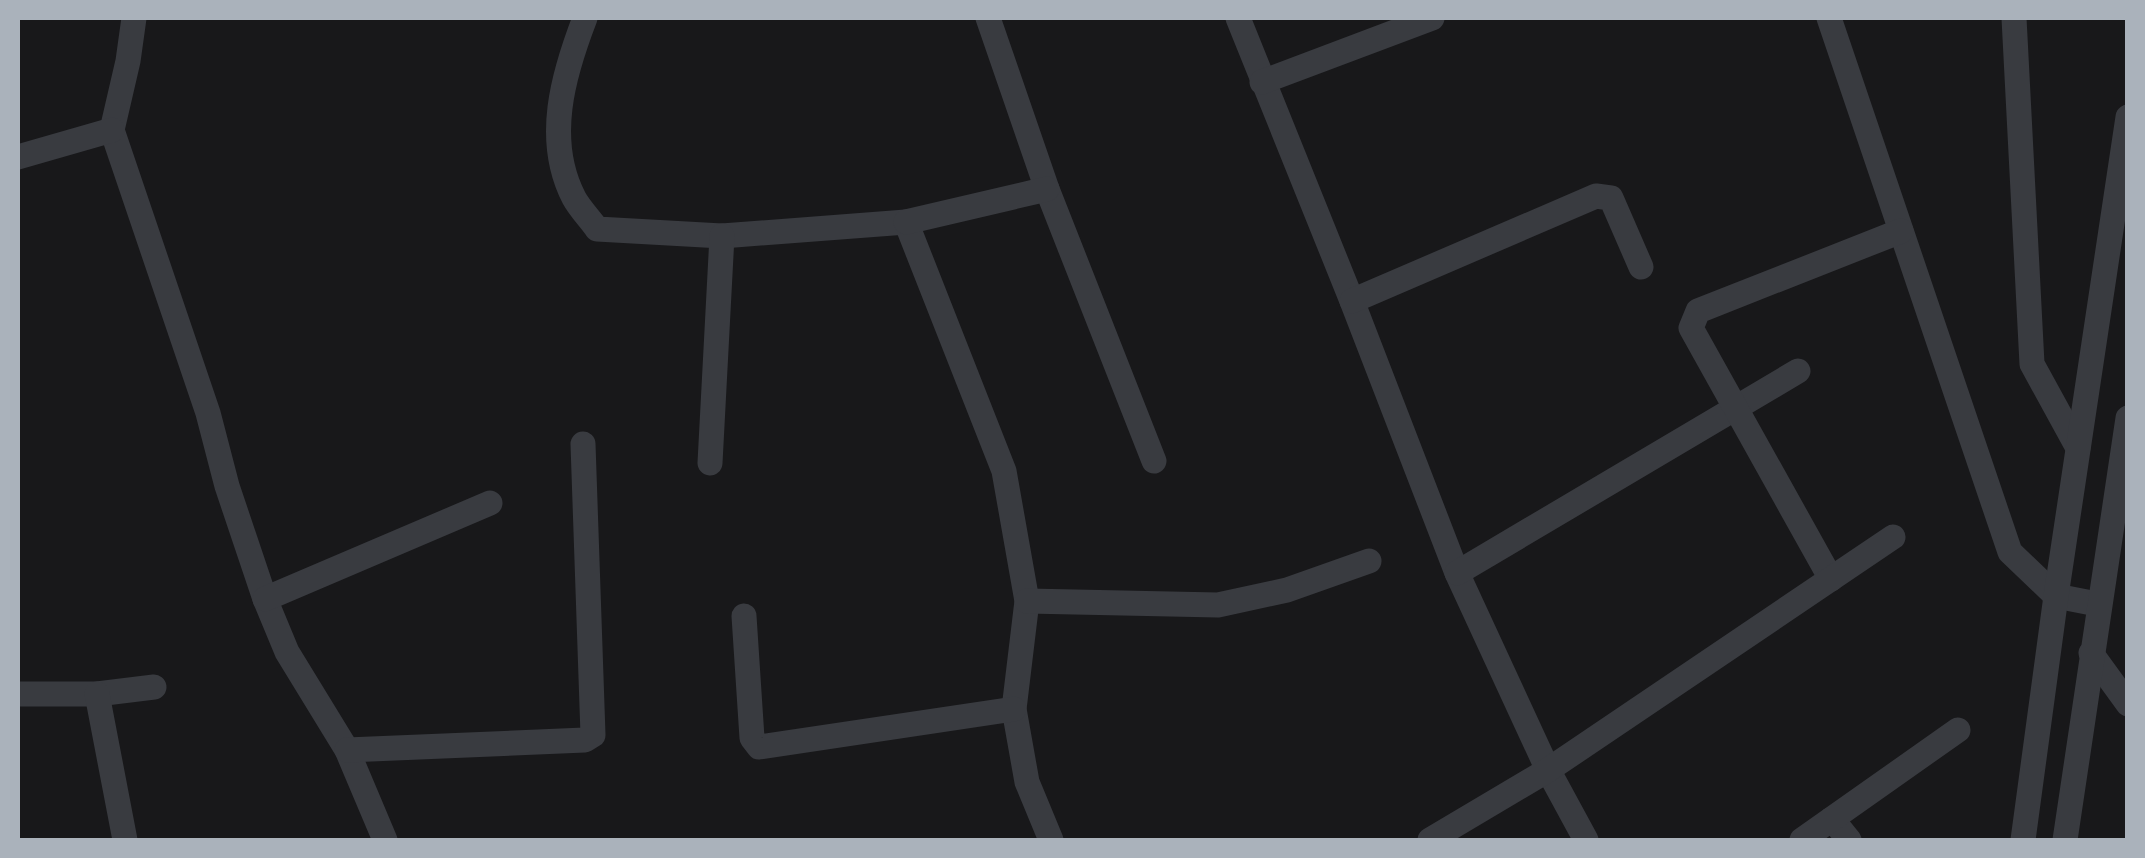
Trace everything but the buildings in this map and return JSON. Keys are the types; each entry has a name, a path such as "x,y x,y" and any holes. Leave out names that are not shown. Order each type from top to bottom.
{"street":[{"path":"134,18 112,130 208,413 227,486 265,599 286,652 347,750 385,840"},
{"path":"585,18 566,68 560,98 559,156 574,198 597,229 722,236 906,222 1048,189"},
{"path":"988,18 1048,189 1154,461"},
{"path":"1238,18 1457,574 1548,770 1586,840"},
{"path":"1262,82 1432,18"},
{"path":"1829,18 2010,552 2056,596 2098,604"},
{"path":"2014,18 2032,364 2078,448"},
{"path":"2024,840 2056,596 2128,117"},
{"path":"18,158 112,130"},
{"path":"1352,301 1596,196 1611,198 1641,267"},
{"path":"906,222 1004,471 1028,600 1014,709 1027,782 1050,840"},
{"path":"1830,579 1691,328 1698,312 1901,231"},
{"path":"710,463 722,236"},
{"path":"1457,574 1798,371"},
{"path":"2065,840 2098,604 2120,510 2128,418"},
{"path":"347,750 585,740 593,735 583,444"},
{"path":"265,599 490,504"},
{"path":"1430,840 1548,770 1893,537"},
{"path":"1028,600 1218,605 1287,590 1369,561"},
{"path":"744,616 752,738 760,747 1014,709"},
{"path":"2091,654 2128,704"},
{"path":"18,694 97,694 154,687"},
{"path":"97,694 125,840"},
{"path":"1802,840 1958,730"},
{"path":"1832,820 1849,840"}]}
